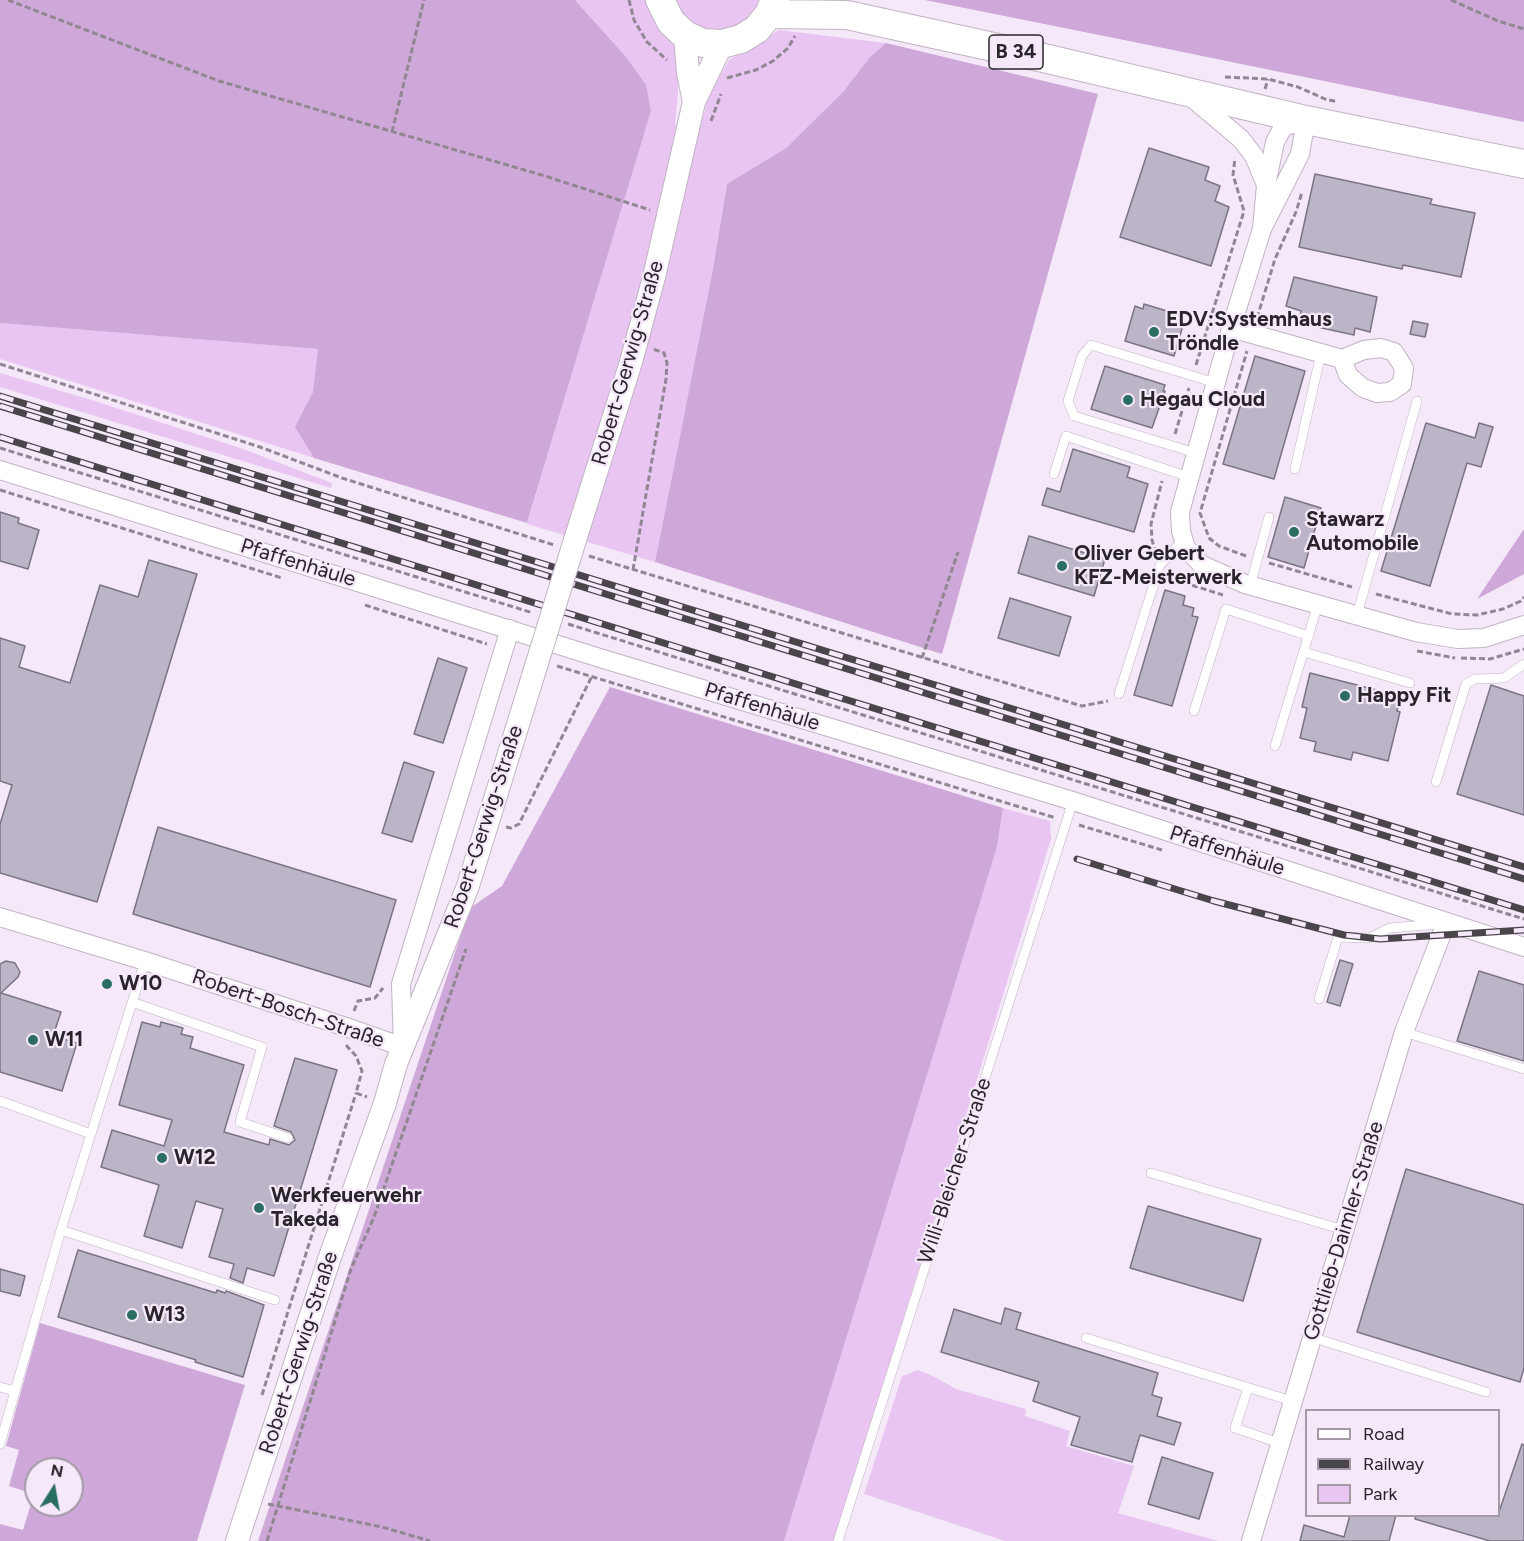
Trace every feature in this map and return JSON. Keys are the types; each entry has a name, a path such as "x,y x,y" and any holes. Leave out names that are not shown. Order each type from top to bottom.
{"main road":[{"path":"660,0 671,22 686,35 703,43 722,44 741,39 757,29 772,7"},
{"name":"B 34","path":"817,0 847,15"},
{"name":"B 34","path":"772,7 847,15 1048,59 1306,120 1524,164"}],"street":[{"name":"Robert-Gerwig-Straße","path":"686,35 688,72 694,102"},
{"name":"Robert-Gerwig-Straße","path":"237,1541 331,1254 403,1047 468,886 637,341 694,102 722,44"},
{"path":"1185,92 1225,124 1245,144 1254,156 1266,185"},
{"path":"1262,229 1266,185 1275,142 1283,128 1306,120 1300,154 1262,229 1189,477 1180,512 1186,548 1202,565 1250,586 1416,632 1458,639 1484,638 1524,625"},
{"path":"1231,328 1342,359"},
{"name":"Pfaffenhäule","path":"0,470 600,658 1073,801 1524,947"},
{"name":"Robert-Bosch-Straße","path":"0,917 145,961 403,1047 401,984 510,629"},
{"name":"Gottlieb-Daimler-Straße","path":"1251,1541 1404,1032 1446,923"}],"lane":[{"path":"1196,453 1074,416 1068,401 1082,356 1091,345 1216,382"},
{"path":"1295,469 1321,353"},
{"path":"1358,615 1417,401"},
{"path":"1054,474 1066,436 1189,477"},
{"path":"1250,586 1269,517"},
{"path":"1119,694 1160,565 1184,539"},
{"path":"1275,746 1318,604"},
{"path":"1194,711 1226,609 1309,636"},
{"path":"1304,652 1410,683"},
{"path":"1436,782 1466,684 1475,679 1504,678 1524,664"},
{"name":"Willi-Bleicher-Straße","path":"838,1541 1073,801"},
{"path":"1319,999 1338,937 1369,938 1390,928 1446,923"},
{"path":"0,1444 61,1230 145,961"},
{"path":"132,1002 262,1047 240,1122 288,1138"},
{"path":"1404,1032 1524,1069"},
{"path":"0,1101 91,1134"},
{"path":"1151,1173 1344,1230"},
{"path":"61,1230 275,1299"},
{"path":"1311,1337 1486,1392"},
{"path":"1086,1338 1292,1401"},
{"path":"0,1387 15,1391"},
{"path":"1248,1388 1235,1428 1279,1443"}],"path":[{"path":"8,0 219,81 545,176 631,205"},
{"path":"392,132 424,0"},
{"path":"1450,0 1498,21 1524,29"},
{"path":"1242,203 1233,175 1235,155 1245,144"},
{"path":"1255,323 1275,259 1296,212"},
{"path":"1248,347 1200,513 1209,538 1219,546 1258,559 1364,591 1452,614 1477,615 1494,611 1521,601 1524,597"},
{"path":"633,570 666,379 667,363 664,353 653,349"},
{"path":"0,448 542,616"},
{"path":"0,490 290,581"},
{"path":"922,658 958,552"},
{"path":"362,604 480,642"},
{"path":"565,623 1524,919"},
{"path":"504,826 511,828 519,824 600,658"},
{"path":"267,1541 351,1269 374,1217 466,948"},
{"path":"262,1395 356,1093"},
{"path":"250,1501 382,1527 430,1541"}],"green space":[{"path":"575,0 649,0 678,53 675,125 699,130 709,96 729,60 779,30 886,43 870,57 843,92 786,148 727,184 712,274 655,562 527,524 651,111 645,85 627,58"},
{"path":"664,0 767,0 761,16 707,40"},
{"path":"0,323 319,349 313,392 296,427 314,458 0,359"},
{"path":"0,373 243,449 332,483 331,488 0,387"},
{"path":"1003,808 1050,821 1051,839 835,1541 784,1541 997,847"},
{"path":"918,1370 956,1389 1026,1409 1025,1416 1070,1431 1066,1446 1134,1466 1118,1513 1218,1541 1005,1541 864,1494 902,1376"}],"shaded area":[{"path":"0,0 575,0 627,58 646,85 651,111 527,523 314,458 295,427 313,392 318,349 0,323"},
{"path":"925,0 1524,0 1524,122 1129,41"},
{"path":"886,43 1098,94 942,654 655,562 712,274 727,184 786,148 843,92 870,57"},
{"path":"1524,529 1524,574 1477,599"},
{"path":"610,687 1003,808 997,847 784,1541 258,1541 470,908 502,886"},
{"path":"40,1323 245,1385 197,1541 0,1541 0,1524 23,1530 27,1517 84,1517 84,1457 24,1457 24,1491 9,1486 19,1450 6,1446"}],"building":[{"path":"1149,148 1209,167 1205,180 1220,186 1215,201 1229,207 1211,266 1120,237"},
{"path":"1315,174 1432,199 1430,204 1475,213 1461,277 1403,265 1402,269 1299,247"},
{"path":"1294,277 1377,297 1370,332 1355,328 1354,335 1299,323 1301,311 1286,306"},
{"name":"EDV:Systemhaus Tröndle","path":"1144,304 1170,312 1168,317 1184,322 1174,356 1125,341 1135,306 1143,309"},
{"path":"1413,321 1428,324 1425,337 1410,334"},
{"path":"1255,356 1305,371 1274,479 1223,464"},
{"name":"Hegau Cloud","path":"1105,366 1165,385 1152,428 1091,409"},
{"path":"1426,423 1475,438 1479,423 1493,427 1481,467 1467,463 1430,586 1381,571"},
{"path":"1073,449 1130,467 1127,477 1148,484 1134,532 1042,505 1047,488 1060,492"},
{"name":"Stawarz Automobile","path":"1285,497 1321,508 1304,568 1268,557"},
{"path":"0,512 19,518 18,523 39,530 28,569 0,561"},
{"name":"Oliver Gebert KFZ-Meisterwerk","path":"1029,536 1105,559 1094,596 1018,573"},
{"path":"149,560 197,574 97,902 0,873 0,824 12,785 0,781 0,638 25,646 19,667 70,683 100,585 138,597"},
{"path":"1165,590 1185,596 1183,605 1194,608 1192,616 1198,617 1172,706 1134,695"},
{"path":"1010,598 1071,617 1059,656 998,638"},
{"path":"438,658 467,668 443,743 414,734"},
{"path":"1310,673 1400,696 1397,711 1400,712 1388,761 1353,752 1351,760 1314,751 1316,742 1300,738 1307,708 1302,707"},
{"path":"1491,685 1524,696 1524,815 1457,794"},
{"path":"404,762 434,772 412,842 382,833"},
{"path":"158,827 396,900 370,987 133,914"},
{"path":"1340,960 1353,964 1340,1006 1327,1002"},
{"name":"W11","path":"6,961 15,963 20,972 18,977 1,993 61,1012 53,1036 77,1043 62,1091 0,1072 0,964"},
{"path":"1479,971 1524,985 1524,1061 1457,1041"},
{"path":"142,1022 160,1027 161,1022 183,1028 181,1034 193,1037 190,1048 244,1065 224,1132 269,1145 270,1139 289,1145 295,1140 291,1132 274,1126 295,1058 337,1070 274,1276 247,1268 243,1283 230,1278 234,1264 209,1257 223,1209 196,1201 182,1248 144,1236 159,1185 101,1167 112,1130 164,1146 172,1120 119,1105"},
{"path":"1406,1169 1524,1205 1524,1368 1520,1382 1357,1332"},
{"path":"1148,1206 1261,1239 1243,1301 1130,1268"},
{"path":"78,1250 216,1293 217,1290 225,1293 226,1291 264,1305 243,1377 58,1317"},
{"path":"0,1269 25,1276 20,1296 0,1291"},
{"path":"1005,1308 1021,1313 1016,1329 1158,1373 1152,1395 1162,1398 1157,1416 1181,1423 1174,1445 1140,1435 1132,1462 1071,1445 1080,1417 1033,1401 1039,1382 941,1352 954,1309 1001,1324"},
{"path":"1522,1444 1524,1445 1524,1541 1490,1541 1415,1519 1416,1517 1500,1517 1500,1509"},
{"path":"1162,1457 1213,1473 1199,1519 1148,1504"},
{"path":"1349,1517 1395,1517 1389,1541 1300,1541 1304,1525 1344,1537"}],"railway":[{"path":"0,396 1524,867"},
{"path":"0,406 1524,879"},
{"path":"0,437 1524,910"},
{"path":"1077,859 1214,901 1344,935 1380,939 1524,930"}],"place":[{"name":"EDV:Systemhaus Tröndle","path":"1154,332"},
{"name":"Hegau Cloud","path":"1128,400"},
{"name":"Stawarz Automobile","path":"1294,532"},
{"name":"Oliver Gebert KFZ-Meisterwerk","path":"1062,566"},
{"name":"Happy Fit","path":"1345,696"},
{"name":"W10","path":"107,984"},
{"name":"W11","path":"33,1040"},
{"name":"W12","path":"162,1158"},
{"name":"Werkfeuerwehr Takeda","path":"259,1208"},
{"name":"W13","path":"132,1315"}]}
